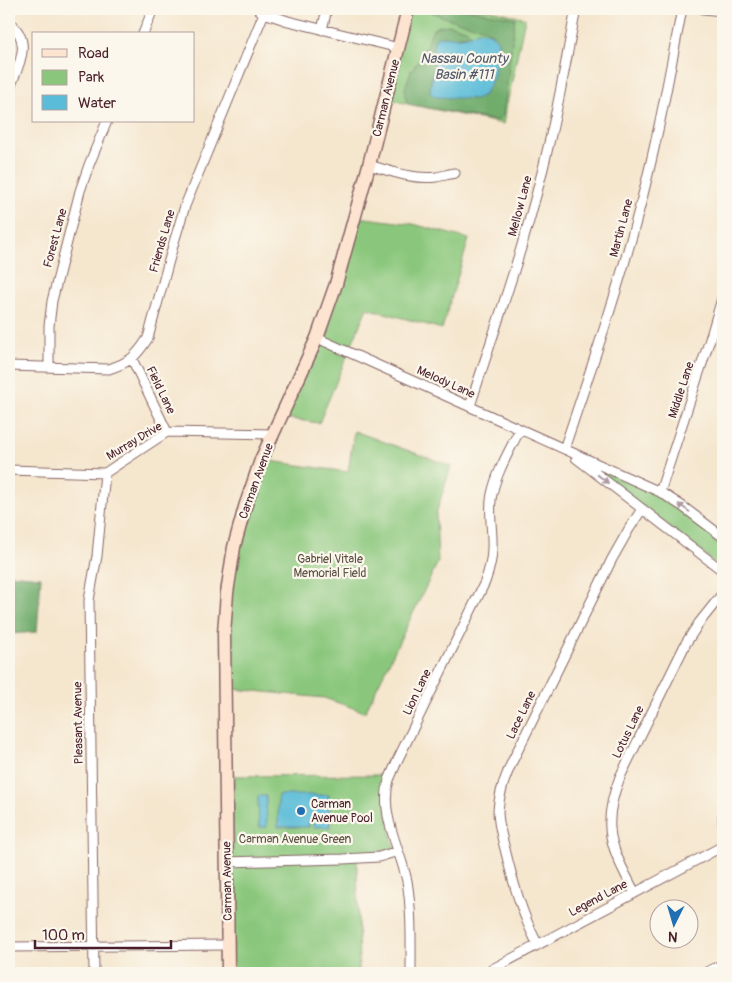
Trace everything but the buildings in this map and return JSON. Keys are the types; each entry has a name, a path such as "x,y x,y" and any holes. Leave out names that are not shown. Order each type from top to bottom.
{"main road":[{"name":"Carman Avenue","path":"228,973 224,655 227,593 234,547 261,460 316,338 336,284 369,165 408,9"}],"street":[{"path":"144,32 153,9"},
{"path":"322,30 327,9"},
{"name":"Mellow Lane","path":"470,406 521,249 532,208 549,144 576,9"},
{"name":"Martin Lane","path":"564,449 617,290 640,209 655,146 682,9"},
{"path":"703,9 723,11"},
{"path":"261,11 288,21 399,48"},
{"name":"Friends Lane","path":"9,366 109,369 132,359 141,349 148,338 185,206 261,11"},
{"path":"9,22 15,27 22,38 23,52 9,90"},
{"name":"Forest Lane","path":"49,366 49,326 52,301 80,191 107,122"},
{"path":"369,165 425,177 435,177 455,172"},
{"name":"Middle Lane","path":"660,492 712,336 723,295"},
{"name":"Melody Lane","path":"316,338 660,492 723,537"},
{"name":"Field Lane","path":"132,359 167,432"},
{"name":"Lion Lane","path":"411,973 410,902 406,879 386,806 389,779 485,582 490,566 492,548 490,516 492,495 498,477 520,429"},
{"name":"Murray Drive","path":"9,470 105,474 167,432 273,434"},
{"name":"Melody Lane","path":"564,449 723,570"},
{"name":"Pleasant Avenue","path":"94,973 89,600 97,556 105,474"},
{"name":"Lace Lane","path":"538,945 521,906 500,828 498,811 501,788 612,559 642,509"},
{"name":"Lotus Lane","path":"635,893 618,859 610,837 610,806 643,729 686,643 723,593"},
{"path":"723,816 723,823"},
{"name":"Legend Lane","path":"485,973 723,846"},
{"path":"226,862 379,857 398,851"},
{"path":"9,947 227,945"},
{"path":"705,973 723,964"}],"green space":[{"path":"408,9 487,9 525,18 503,124 386,99"},
{"path":"425,9 464,9 515,18 503,116 499,120 407,104 405,88 411,71 420,58 433,29 439,26 450,25 466,29 471,35 444,36 432,57 434,66 430,87 463,98 484,95 486,91 493,34 485,29 443,17"},
{"path":"358,217 413,224 469,239 442,329 367,308 319,423 282,418"},
{"name":"Gabriel Vitale Memorial Field","path":"354,431 451,466 436,514 438,562 365,712 324,698 225,688 228,593 263,460 348,472"},
{"path":"571,453 659,493 723,538 723,569"},
{"path":"9,574 41,577 37,632 9,634"},
{"name":"Carman Avenue Green","path":"382,775 394,848 376,853 357,854 359,973 233,973 232,776"}],"water":[{"name":"Nassau County Basin #111","path":"478,31 490,33 498,41 493,78 484,95 475,99 436,97 430,93 434,68 433,47 438,36 462,37"},
{"path":"278,795 329,795 330,827 313,827 313,821 309,821 309,827 278,827"},
{"path":"258,796 266,796 267,827 259,827"}],"place":[{"name":"Carman Avenue Pool","path":"301,811"}]}
